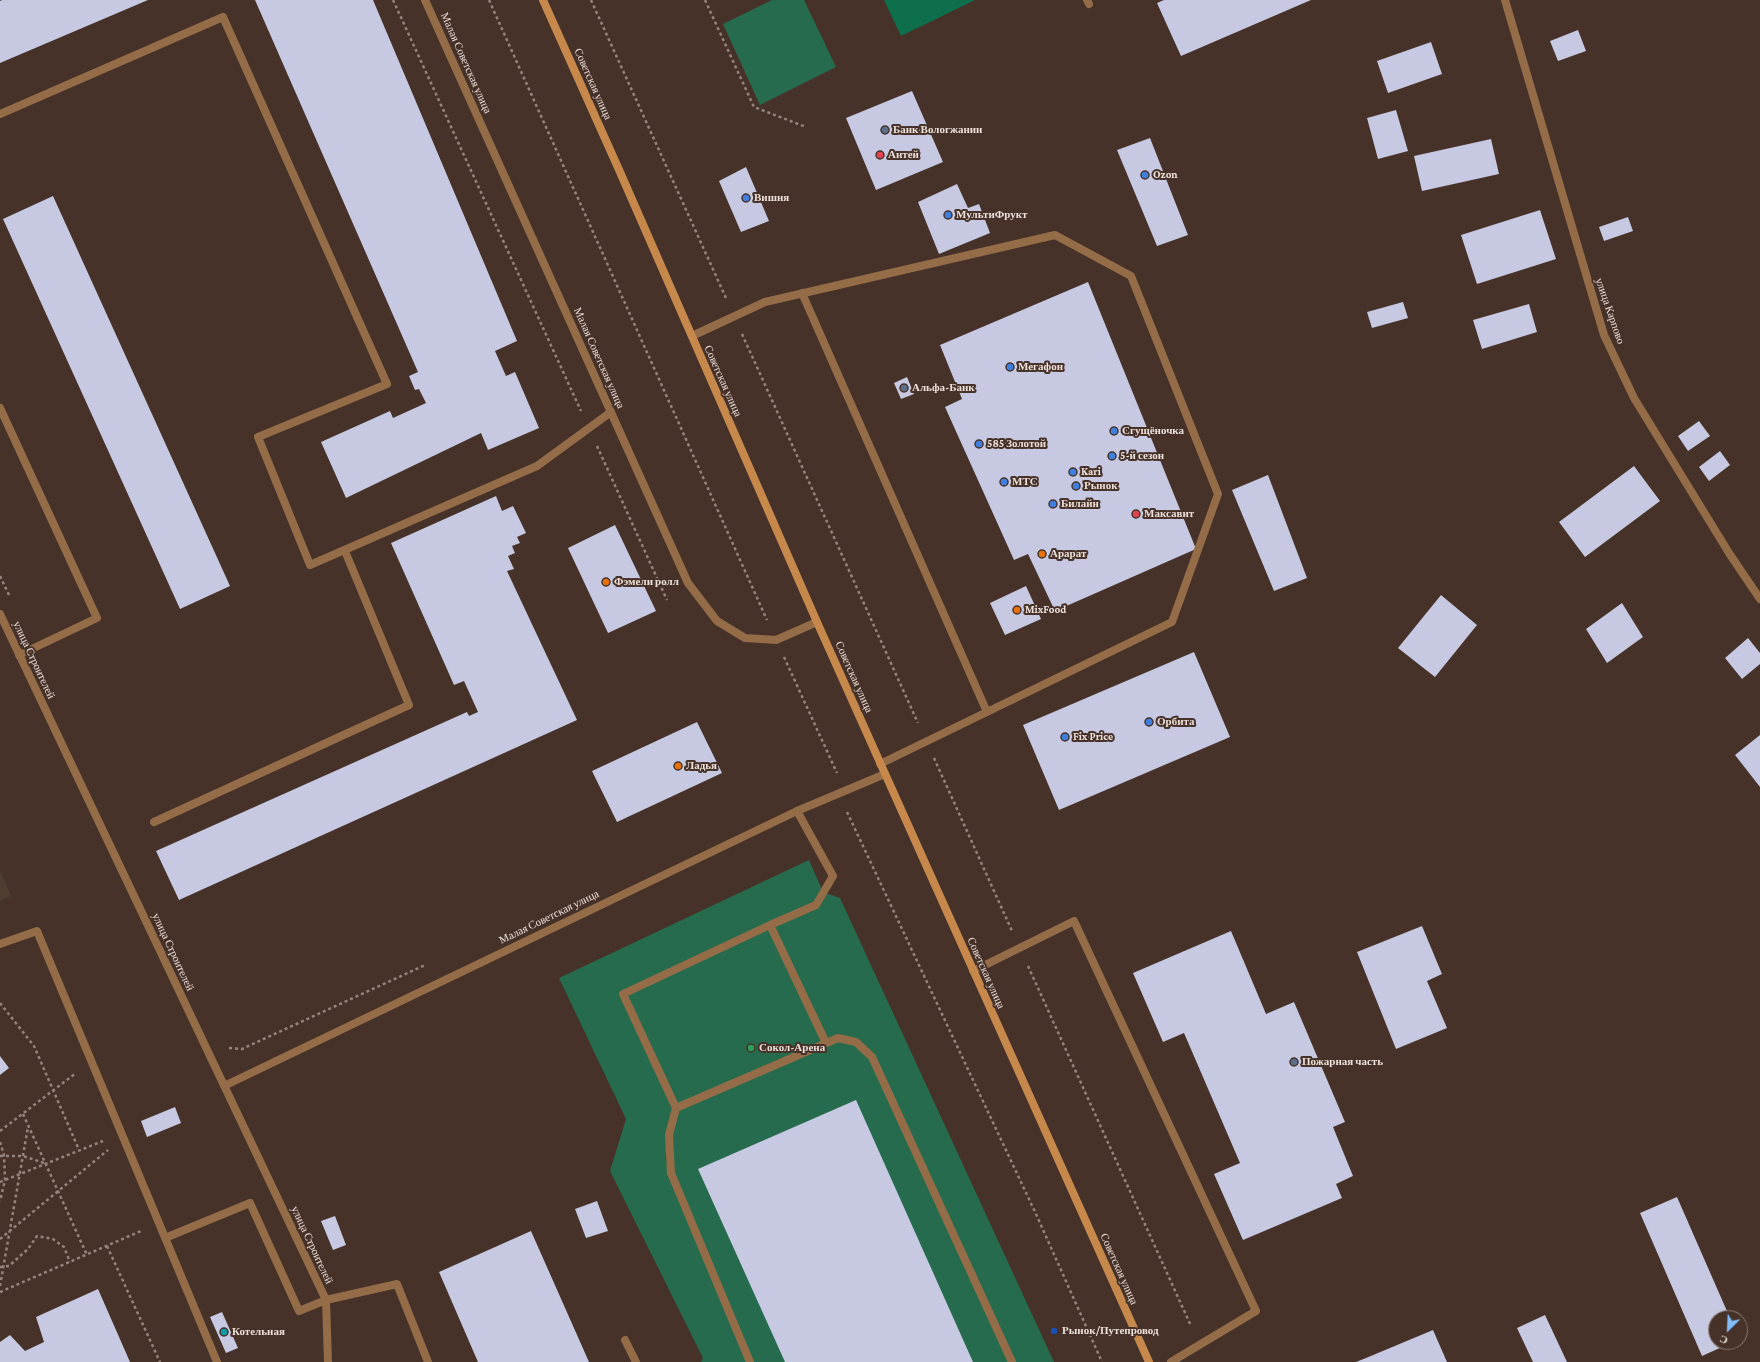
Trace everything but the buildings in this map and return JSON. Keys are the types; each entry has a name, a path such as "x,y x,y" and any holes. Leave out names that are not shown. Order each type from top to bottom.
{"main road":[{"name":"Советская улица","path":"543,0 880,764 1149,1362"}],"street":[{"name":"Малая Советская улица","path":"425,0 688,583 717,620 745,638 776,640 817,622"},
{"name":"улица Карпово","path":"1505,0 1604,335 1634,398 1728,553 1760,599"},
{"path":"0,114 224,16 387,384 258,437 310,565 537,466 611,412"},
{"path":"692,336 765,302 1055,235 1131,276 1218,495 1172,622 880,764"},
{"path":"802,293 987,712"},
{"path":"0,408 97,618 19,655"},
{"path":"154,822 409,705 345,551"},
{"name":"улица Строителей","path":"0,614 326,1300"},
{"name":"Малая Советская улица","path":"224,1086 797,811 885,774"},
{"path":"750,1362 671,1173 669,1135 676,1108 623,994 816,905 832,876 797,811"},
{"path":"973,971 1074,921 1256,1311 1171,1362"},
{"path":"770,925 826,1043"},
{"path":"0,944 37,930 217,1362"},
{"path":"676,1108 838,1038 856,1042 872,1057 1012,1362"},
{"path":"165,1238 250,1202 299,1311 326,1300 397,1284 428,1362"},
{"path":"326,1300 328,1362"},
{"path":"626,1340 636,1362"}],"path":[{"path":"393,0 667,600"},
{"path":"489,0 838,775 838,793 1032,1207 1102,1362"},
{"path":"591,0 726,299"},
{"path":"705,0 754,107 806,126"},
{"path":"739,328 921,728"},
{"path":"0,576 12,602"},
{"path":"934,758 1200,1345"},
{"path":"221,1047 242,1049 431,962"},
{"path":"0,1003 34,1046 79,1150"},
{"path":"0,1131 91,1061"},
{"path":"23,1114 86,1255"},
{"path":"0,1286 2,1267 28,1126"},
{"path":"0,1182 109,1138"},
{"path":"0,1142 5,1180 0,1201"},
{"path":"0,1238 112,1146"},
{"path":"2,1156 23,1156 45,1163"},
{"path":"0,1292 159,1223"},
{"path":"2,1267 9,1266 28,1249 37,1236 53,1239 64,1247 70,1262"},
{"path":"107,1246 160,1362"}],"shaded area":[{"path":"0,870 11,896 0,901"}],"green space":[{"path":"772,0 804,0 836,67 760,105 723,24"},
{"path":"884,0 975,0 901,36"},
{"name":"Сокол-Арена","path":"809,860 823,892 840,898 1054,1362 701,1362 703,1358 610,1171 626,1119 559,978"}],"place":[{"name":"Банк Вологжанин","path":"885,130"},
{"name":"Антей","path":"880,155"},
{"name":"Ozon","path":"1145,175"},
{"name":"Вишня","path":"746,198"},
{"name":"МультиФрукт","path":"948,215"},
{"name":"Мегафон","path":"1010,367"},
{"name":"Альфа-Банк","path":"904,388"},
{"name":"Сгущёночка","path":"1114,431"},
{"name":"585 Золотой","path":"979,444"},
{"name":"5-й сезон","path":"1112,456"},
{"name":"Kari","path":"1073,472"},
{"name":"МТС","path":"1004,482"},
{"name":"Рынок","path":"1076,486"},
{"name":"Билайн","path":"1053,504"},
{"name":"Максавит","path":"1136,514"},
{"name":"Арарат","path":"1042,554"},
{"name":"Фэмели ролл","path":"606,582"},
{"name":"MixFood","path":"1017,610"},
{"name":"Орбита","path":"1149,722"},
{"name":"Fix Price","path":"1065,737"},
{"name":"Ладья","path":"678,766"},
{"name":"Сокол-Арена","path":"751,1048"},
{"name":"Пожарная часть","path":"1294,1062"},
{"name":"Рынок/Путепровод","path":"1054,1331"},
{"name":"Котельная","path":"224,1332"}]}
